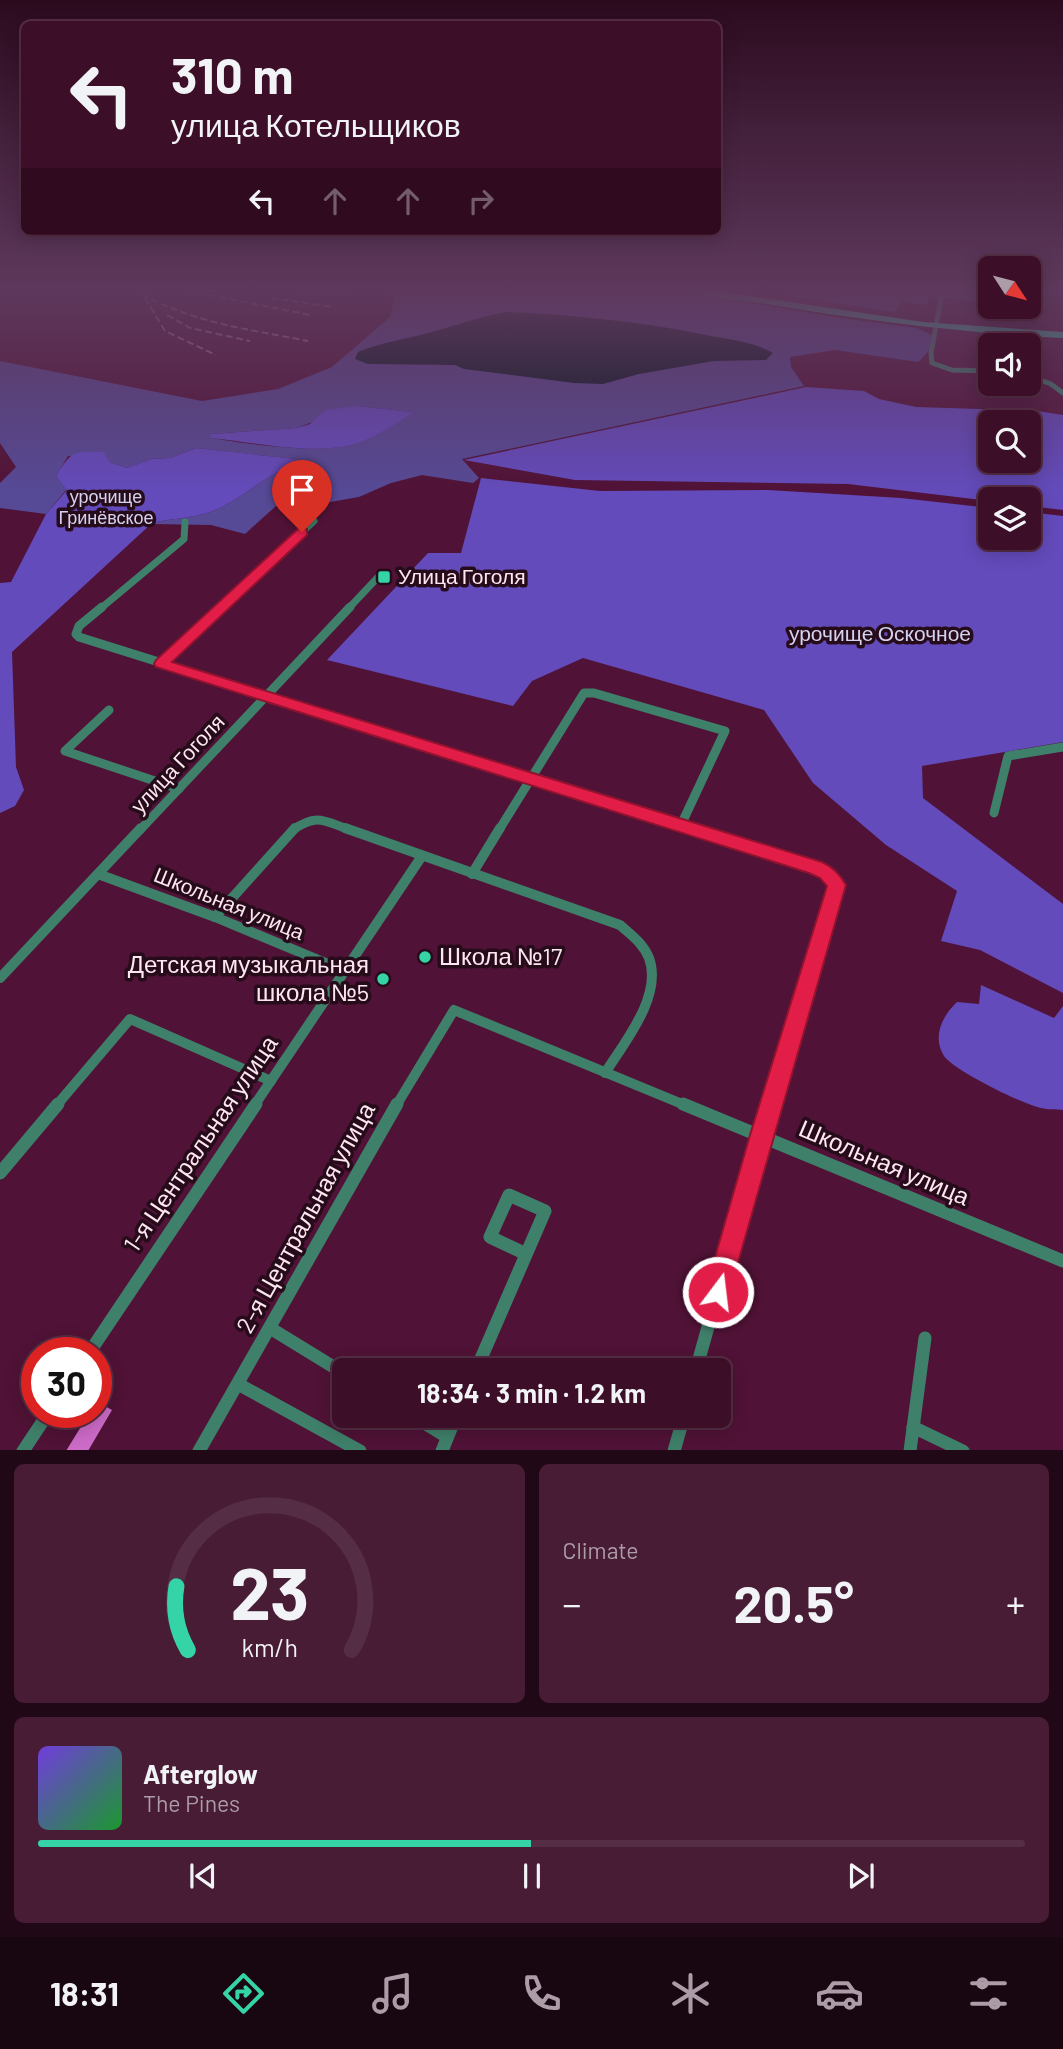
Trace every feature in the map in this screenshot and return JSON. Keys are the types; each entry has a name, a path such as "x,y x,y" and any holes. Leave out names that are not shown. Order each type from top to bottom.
{"street":[{"path":"933,357 932,363 951,369 978,370"},
{"path":"1041,380 1063,393"},
{"path":"162,664 314,520"},
{"path":"185,522 184,539 79,626 76,634 83,639 265,697 815,867 832,878 836,891 761,1135 699,1358"},
{"name":"улица Гоголя","path":"0,978 381,574"},
{"path":"472,874 584,693 594,693 725,730 681,825"},
{"path":"108,710 65,751 179,789"},
{"path":"994,813 1008,756 1063,747"},
{"path":"215,917 294,829 309,819 323,820 620,925 646,947 652,962 651,989 605,1073"},
{"name":"1-я Центральная улица","path":"100,1337 422,856"},
{"name":"Школьная улица","path":"98,874 215,917 345,971"},
{"name":"Школьная улица","path":"454,1010 1063,1261"},
{"name":"2-я Центральная улица","path":"200,1450 427,1051 454,1010"},
{"path":"0,1173 130,1019 271,1081"},
{"path":"481,1358 545,1211 509,1195 490,1237 526,1254"},
{"path":"270,1328 332,1366"},
{"path":"910,1450 925,1338"},
{"path":"238,1384 358,1450"},
{"path":"913,1427 961,1450"},
{"path":"24,1450 38,1428"},
{"path":"427,1428 445,1444"},
{"path":"674,1450 681,1428"}],"shaded area":[{"path":"344,357 792,357 791,367 804,386 462,459 479,478 473,483 422,475 391,483 359,497 313,505 276,506 245,534 211,525 151,524 220,508 286,469 295,459 196,448 170,458 151,459 127,468 110,462 68,456 56,476 67,489 46,514 0,508 0,483 16,467 0,443 0,361 202,401 278,389 332,367","holes":["357,406 412,412 387,428 349,445 326,448 258,445 212,438 212,434 296,428"]},
{"path":"881,357 923,357 918,362"}],"green space":[{"path":"806,387 864,391 879,399 916,407 1007,410 978,410 978,473 1041,473 1041,412 1063,415 1063,510 1041,507 1041,487 978,487 978,500 848,484 575,480 464,460"},
{"path":"357,406 413,412 369,438 341,447 293,448 211,438 212,434 296,428 310,424 325,410"},
{"name":"урочище Гринёвское","path":"196,448 296,459 286,469 220,508 151,524 12,652 16,767 24,790 15,806 0,813 0,583 11,582 46,514 67,490 56,476 70,457 79,453 103,452 110,462 127,468 151,459 170,458"},
{"name":"урочище Оскочное","path":"481,478 600,491 768,490 901,498 978,507 978,550 1041,550 1041,513 1063,516 1063,742 922,766 923,798 1063,904 1063,993 980,950 941,941 957,891 886,845 813,783 764,710 583,658 532,681 513,706 327,660 428,553 461,553"},
{"path":"981,985 1054,1018 1063,1006 1063,1110 1041,1108 1005,1094 961,1070 944,1056 939,1042 943,1020 957,1002 979,1004"}],"water":[{"path":"356,357 769,357 766,360 714,361 639,374 603,384 574,383 464,369 455,365 368,364 355,359"}],"building":[{"path":"80,1428 101,1428 89,1450 67,1450"}],"place":[{"name":"Улица Гоголя","path":"384,577"},
{"name":"Школа №17","path":"425,957"},
{"name":"Детская музыкальная школа №5","path":"383,979"}],"route":[{"path":"302,532 162,664 815,867 832,878 836,885 761,1135 718,1292"}]}
